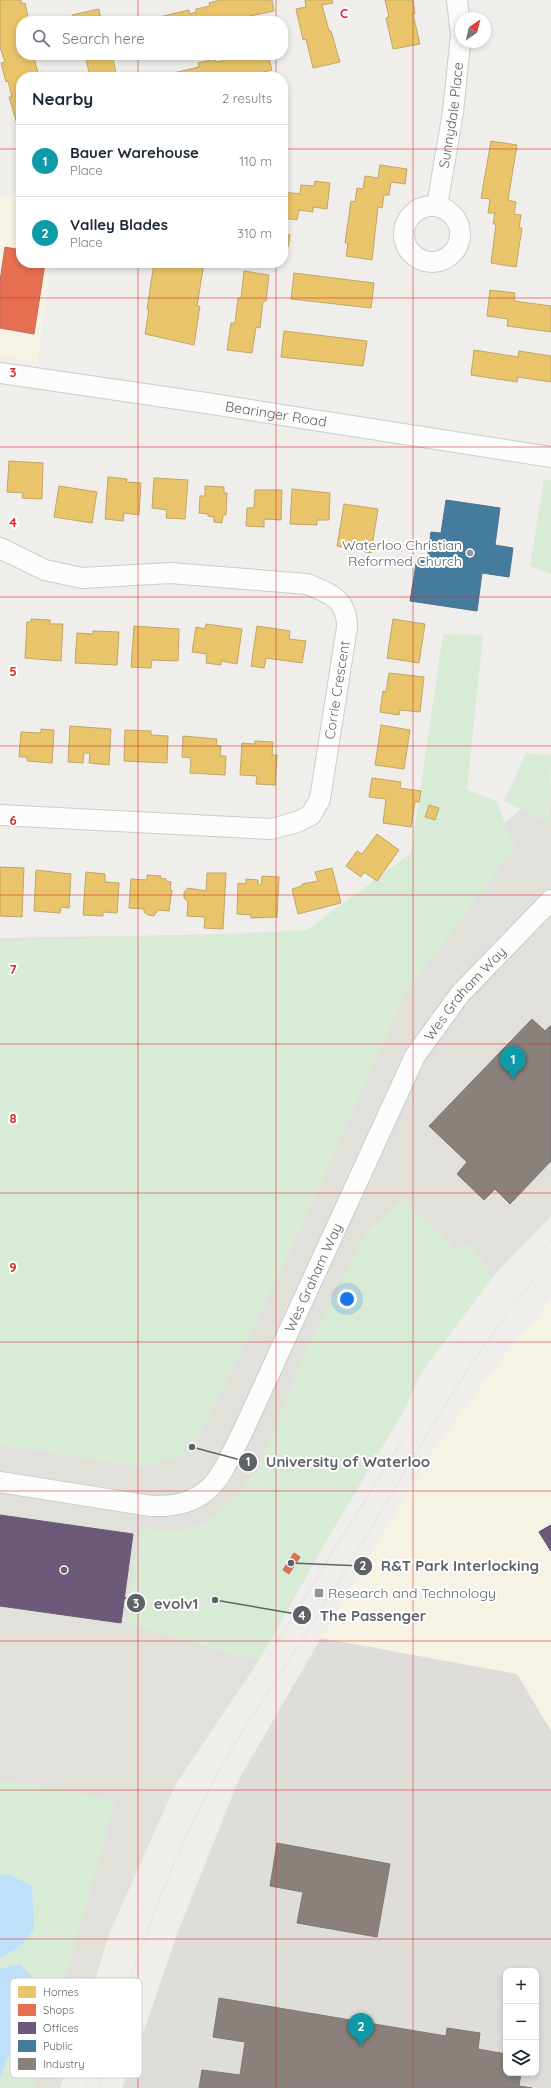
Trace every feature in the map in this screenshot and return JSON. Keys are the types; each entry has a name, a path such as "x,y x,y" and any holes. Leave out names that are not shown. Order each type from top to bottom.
{"street":[{"name":"Sunnydale Place","path":"438,206 453,112 461,35 457,0"},
{"name":"Bearinger Road","path":"0,373 206,403 551,457"},
{"name":"Corrie Crescent","path":"0,548 45,570 82,578 170,573 308,584 326,592 338,600 347,612 347,627 320,799 311,815 297,822 270,829 0,815"},
{"name":"Wes Graham Way","path":"0,1482 151,1506 168,1507 188,1502 203,1494 214,1485 222,1473 243,1431 415,1056 460,994 551,900"}],"shaded area":[{"path":"16,194 16,268 49,268 38,362 0,357 0,198"},
{"path":"551,785 551,1216 494,1275 422,1371 402,1414 329,1536 258,1662 176,1784 110,1932 95,1978 10,1978 10,2078 63,2078 60,2088 0,2088 0,938 369,932"},
{"path":"551,1299 551,1731 517,1674 321,1638 430,1455 491,1372"},
{"path":"321,1638 517,1674 551,1731 551,2088 122,2088 126,2078 142,2078 143,2033 179,1929 239,1779"}],"green space":[{"path":"544,479 551,481 551,574 530,566"},
{"path":"443,634 483,635 467,790 496,801 515,847 404,996 290,1252 192,1452 142,1467 0,1445 0,941 185,936 307,930 411,853"},
{"path":"526,753 551,755 550,823 504,801"},
{"path":"403,1198 457,1250 467,1241 494,1275 422,1371 402,1414 329,1536 258,1662 126,1623 140,1529 178,1531 201,1524 223,1511 257,1471 305,1352 367,1232"},
{"path":"0,1779 116,1800 65,1978 19,1978 20,1964 0,1969 0,1958 19,1947 34,1929 32,1909 8,1874 0,1875"},
{"path":"10,2048 10,2078 37,2078 34,2088 0,2088 0,2079"}],"water":[{"path":"8,1874 32,1886 34,1929 19,1947 0,1958 0,1875"},
{"path":"20,1964 33,1978 10,1978 10,2050 0,2079 0,1969"}],"building: Homes":[{"path":"0,0 21,0 22,4 25,3 28,16 16,16 16,60 35,60 38,72 16,72 16,121 9,97 12,97 8,81 6,82 1,63 5,62 0,47"},
{"path":"220,0 272,0 274,11 250,16 163,16 189,10 190,14 196,12 196,9 210,6 209,3"},
{"path":"305,0 332,0 333,3 322,5 340,62 313,68 306,39 303,40 296,9 306,7"},
{"path":"385,0 413,0 415,14 413,14 420,44 393,49 386,18 389,17"},
{"path":"99,9 100,16 72,16"},
{"path":"86,60 113,60 116,72 89,72"},
{"path":"211,60 215,60 216,62 269,60 272,70 264,72 178,72 199,67 198,63"},
{"path":"491,141 517,145 508,200 516,202 514,214 521,215 519,228 522,228 516,267 491,263 496,224 493,224 495,213 488,213 490,199 481,198"},
{"path":"380,165 407,169 405,184 391,182 389,195 384,195 382,208 378,207 372,260 346,256 348,243 345,243 351,201 355,202 357,188 363,189 365,176 378,178"},
{"path":"315,181 330,183 327,209 313,207 313,212 299,210 297,220 288,219 288,193 300,194 301,185 314,186"},
{"path":"288,235 290,235 288,247"},
{"path":"153,268 203,268 197,306 200,306 194,345 145,334 149,309 147,309"},
{"path":"244,271 269,275 266,301 263,301 260,328 256,327 252,353 227,350 231,323 235,323 238,298 241,298"},
{"path":"294,273 374,283 371,308 291,299"},
{"path":"490,290 515,293 514,301 551,306 551,332 507,326 508,319 487,316"},
{"path":"284,331 367,341 363,366 281,357"},
{"path":"474,350 518,357 519,351 551,356 551,382 518,377 517,382 471,375"},
{"path":"9,461 43,463 42,499 22,498 23,493 7,492"},
{"path":"108,477 127,479 126,482 141,483 139,515 124,513 123,521 105,519"},
{"path":"154,478 188,480 185,519 166,518 167,510 152,508"},
{"path":"59,486 97,492 92,523 54,517"},
{"path":"205,486 224,487 224,493 227,493 226,515 223,515 222,523 214,522 214,517 208,516 208,514 199,513 200,496 205,496"},
{"path":"292,489 330,493 329,520 317,520 317,525 290,524"},
{"path":"255,490 282,490 281,520 264,519 264,527 246,526 247,508 254,508"},
{"path":"344,504 378,509 371,553 337,546"},
{"path":"31,619 50,620 50,624 63,624 61,661 25,658 27,622 31,622"},
{"path":"393,619 425,624 419,663 387,658"},
{"path":"206,624 242,629 237,664 221,661 221,665 206,663 207,654 192,652 196,627 205,629"},
{"path":"134,626 179,629 178,661 152,660 151,668 131,667"},
{"path":"257,626 290,631 289,639 306,641 302,663 266,658 264,668 251,666"},
{"path":"93,631 119,632 117,665 75,663 77,633 93,634"},
{"path":"389,673 424,677 420,712 400,710 399,715 380,712 383,691 386,692"},
{"path":"381,725 410,730 404,769 375,765"},
{"path":"70,726 111,729 109,765 89,763 90,753 84,753 83,763 68,762"},
{"path":"41,729 54,730 52,763 27,761 27,757 19,757 21,732 41,733"},
{"path":"125,730 151,731 151,735 168,736 167,763 124,761"},
{"path":"183,736 217,739 216,745 221,746 220,756 226,756 225,775 190,773 191,758 182,757"},
{"path":"255,741 273,742 272,755 277,755 275,785 256,784 257,776 240,775 242,743 255,744"},
{"path":"372,778 401,782 400,788 421,791 419,802 415,802 411,827 383,823 386,799 369,797"},
{"path":"429,805 439,808 435,820 425,817"},
{"path":"377,834 399,850 377,881 364,872 361,877 346,866 357,851 362,854"},
{"path":"0,867 24,868 22,917 0,916"},
{"path":"332,868 341,903 298,914 292,889 302,886 302,884 318,881 315,872"},
{"path":"36,870 71,874 69,908 61,907 60,913 34,911"},
{"path":"86,872 105,874 105,882 119,883 117,913 103,912 103,916 83,915"},
{"path":"207,873 226,873 223,929 204,928 205,917 187,916 188,902 184,898 184,892 188,888 206,891"},
{"path":"147,875 161,876 160,878 171,882 170,890 172,890 169,911 158,910 154,916 148,915 144,912 144,909 129,908 131,879 147,880"},
{"path":"262,876 279,877 277,917 251,918 251,915 237,914 238,883 246,884 246,879 258,880 258,885 261,885"}],"building: Shops":[{"path":"5,247 16,249 16,268 44,268 34,334 0,328 0,281"},
{"path":"294,1553 300,1557 289,1574 283,1570"}],"building: Offices":[{"path":"0,1515 133,1534 121,1623 0,1606"},
{"path":"551,1525 551,1551 539,1532"},
{"path":"551,1525 551,1551 539,1532"}],"building: Public":[{"name":"Waterloo Christian Reformed Church","path":"446,500 500,508 495,545 513,548 509,577 482,573 477,611 410,601 417,558 427,560 431,532 441,533"}],"building: Industry":[{"path":"532,1019 545,1031 551,1025 551,1161 510,1204 495,1189 484,1200 457,1174 467,1162 429,1126"},
{"path":"277,1843 390,1864 377,1937 297,1923 303,1892 270,1886"},
{"path":"219,1998 446,2036 447,2028 480,2033 478,2049 503,2053 503,2076 521,2076 519,2086 532,2088 199,2088 202,2070 240,2075 245,2042 213,2037"}],"tram line":[{"path":"131,1978 167,1879 204,1799 225,1760 331,1594 422,1442 470,1367 522,1294 551,1260"},
{"path":"273,1649 403,1439"},
{"path":"98,2088 101,2078"}],"railway":[{"path":"117,1978 124,1953 186,1801 217,1742 298,1605 461,1349 517,1278 551,1240"},
{"path":"86,2088 89,2078"}],"place":[{"name":"Waterloo Christian Reformed Church","path":"470,553"},
{"name":"Bauer Warehouse","path":"513,1079"},
{"name":"University of Waterloo","path":"192,1447"},
{"name":"R&T Park Interlocking","path":"291,1563"},
{"name":"evolv1","path":"64,1570"},
{"name":"Research and Technology","path":"319,1593"},
{"name":"The Passenger","path":"215,1600"},
{"name":"Valley Blades","path":"361,2046"}]}
